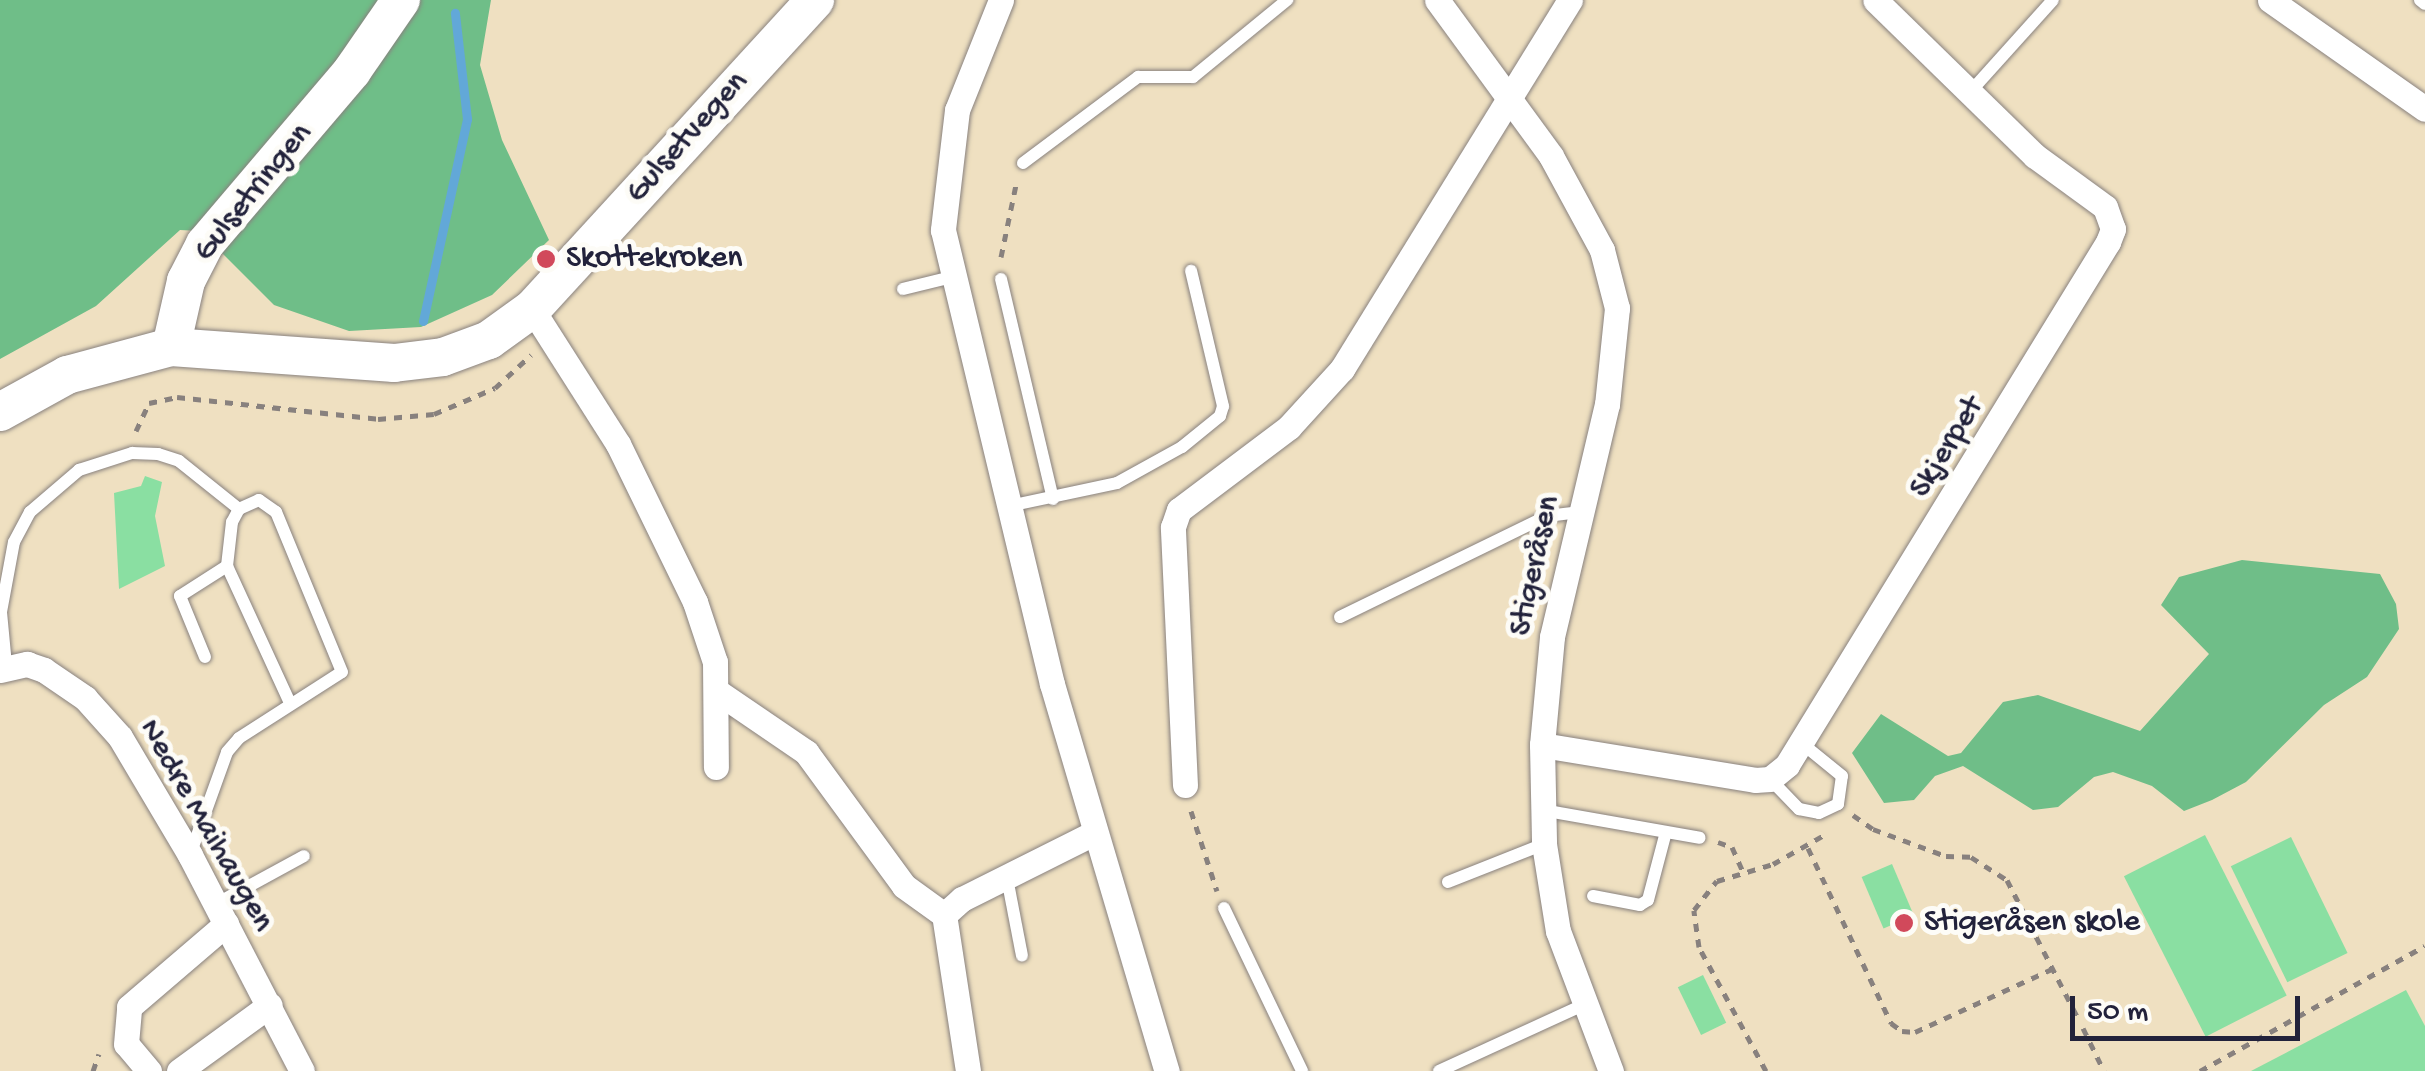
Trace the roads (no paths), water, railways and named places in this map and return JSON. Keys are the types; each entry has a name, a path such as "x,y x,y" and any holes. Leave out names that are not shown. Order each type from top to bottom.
{"street":[{"name":"Gulsetringen","path":"170,347 186,281 206,244 352,71 401,0"},
{"name":"Gulsetvegen","path":"170,347 422,361 541,319 815,0"},
{"path":"1001,0 947,148 943,230 1006,506 1094,832 1167,1071"},
{"name":"Stigeråsen","path":"1437,0 1509,95 1581,207 1602,250 1616,308 1608,404 1552,637 1542,744 1544,844 1558,931 1583,1005 1612,1071"},
{"path":"1186,785 1173,527 1179,510 1289,428 1322,394 1570,0"},
{"name":"Skjerpet","path":"1770,779 1804,745 2113,229 2105,207 2035,156 1875,0"},
{"path":"2270,0 2425,109"},
{"path":"541,319 618,444 696,602 718,692 716,768"},
{"path":"0,412 67,375 170,347"},
{"name":"Nedre Maihaugen","path":"3,668 44,670 85,698 120,737 190,855 302,1071"},
{"path":"718,692 806,752 904,886 944,916 968,1071"},
{"path":"1542,744 1719,776 1770,779"},
{"path":"944,916 1094,832"},
{"path":"149,1071 126,1044 130,1007 221,914"},
{"path":"179,1071 270,1006"}],"lane":[{"path":"1023,163 1138,77 1193,78 1287,0"},
{"path":"1971,91 2052,0"},
{"path":"1006,506 1053,498 1142,471 1220,416 1224,406 1191,270"},
{"path":"903,289 952,277"},
{"path":"1000,279 1053,498"},
{"name":"Nedre Maihaugen","path":"3,668 4,573 30,512 79,470 132,453 179,461 239,509"},
{"path":"190,855 228,752 256,722 336,680 341,660 276,512 259,500 239,509 227,566 290,704"},
{"path":"1340,617 1547,516 1581,512"},
{"path":"205,657 180,596 227,566"},
{"path":"1770,779 1787,800 1810,813 1842,807 1842,776 1804,745"},
{"path":"1542,810 1700,838"},
{"path":"1593,896 1640,905 1648,900 1666,832"},
{"path":"1448,882 1544,844"},
{"path":"221,914 304,856"},
{"path":"1006,878 1022,956"},
{"path":"1224,908 1302,1071"},
{"path":"1439,1071 1583,1005"}],"waterway":[{"path":"423,321 467,119 455,13"}],"place":[{"name":"Skottekroken","path":"546,259"},
{"name":"Stigeråsen skole","path":"1904,923"}]}
